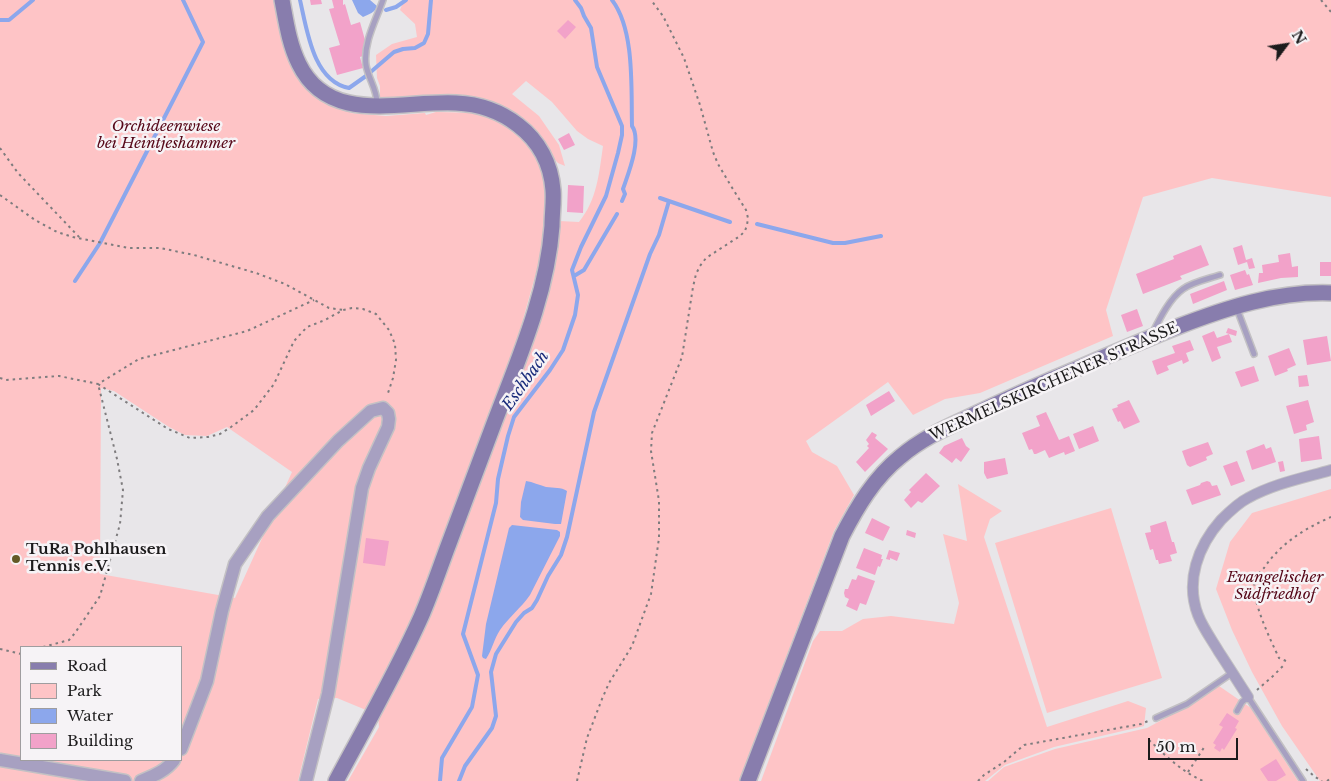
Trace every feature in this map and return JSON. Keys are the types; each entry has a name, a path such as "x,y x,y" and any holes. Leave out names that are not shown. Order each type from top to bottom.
{"main road":[{"path":"282,0 295,54 304,73 324,94 339,101 355,105 459,103 485,108 507,118 527,133 540,150 551,175 553,202 551,242 539,300 513,373 421,617 336,781"},
{"name":"WERMELSKIRCHENER STRASSE","path":"748,781 842,536 856,509 874,482 898,458 930,435 981,411 1150,337 1204,316 1254,301 1294,293 1331,292"}],"street":[{"path":"182,746 207,681 222,611 235,564 268,516 338,442 371,411 383,408 388,413 388,427 362,488 328,694 306,781"},
{"path":"1248,697 1205,629 1198,614 1193,597 1196,561 1204,543 1214,528 1229,511 1246,498 1269,488 1331,470"},
{"path":"0,760 125,781"},
{"path":"141,781 154,776 173,761"}],"lane":[{"path":"377,106 376,92 367,69 366,60 368,41 383,0"},
{"path":"1150,337 1163,312 1182,290 1220,274"},
{"path":"1236,306 1254,354"},
{"path":"1156,718 1187,704 1232,672"},
{"path":"1237,711 1242,702 1248,697 1303,781"}],"path":[{"path":"577,781 588,738 602,699 609,683 632,646 651,594 659,519 651,451 652,433 682,357 692,287 696,274 706,258 740,236 745,231 748,218 746,210 724,176 714,152 693,81 674,37 663,16 651,0"},
{"path":"1320,0 1331,12"},
{"path":"0,148 23,179 80,238"},
{"path":"0,195 35,220 57,232 129,248 160,248 194,255 256,273 285,284 329,308 343,310"},
{"path":"98,384 139,359 247,331 314,300"},
{"path":"0,378 6,380 59,376 98,384 168,429 190,438 208,437 220,434 231,428 254,410 274,384 294,341 307,327 343,310 352,308 363,309 376,314 389,330 395,344 396,360 393,378 383,408"},
{"path":"47,646 69,640 100,596 120,524 123,490 98,384"},
{"path":"1286,661 1279,658 1268,635 1257,605 1255,581 1270,559 1289,540 1331,517"},
{"path":"0,649 20,654"},
{"path":"1248,697 1273,676 1283,666 1282,664"},
{"path":"978,781 1024,745 1141,724 1156,718"},
{"path":"1149,740 1168,758 1203,781"},
{"path":"1188,772 1205,746"},
{"path":"1327,781 1331,778"}],"green space":[{"name":"Orchideenwiese bei Heintjeshammer","path":"0,0 276,0 292,62 351,110 350,113 386,116 425,113 426,115 436,112 478,113 502,122 524,139 537,157 544,175 547,193 545,229 538,266 515,348 430,579 408,630 366,710 337,698 318,699 298,781 0,781","holes":["101,388 114,391 169,427 185,435 207,436 227,427 292,472 235,598 100,574"]},
{"path":"404,0 1331,0 1331,197 1212,178 1143,197 1106,310 1113,336 980,393 945,399 913,415 888,382 806,441 812,452 837,466 854,495 834,531 739,781 348,781 379,727 378,714 411,651 559,221 579,222 585,214 596,186 603,146 577,131 552,102 526,81 512,94 539,116 559,145 565,166 556,161 539,134 531,126 514,113 496,104 478,98 440,95 380,99 376,55 392,44 417,37 415,24 400,10"},
{"path":"958,484 1002,511 990,519 984,537 1047,727 1128,701 1146,708 1144,726 1054,747 1005,765 985,781 761,781 813,641 820,631 842,631 863,619 891,616 954,624 959,603 943,534 967,541"},
{"name":"Evangelischer Südfriedhof","path":"1331,489 1331,781 1320,781 1282,726 1252,672 1232,630 1216,589 1230,542 1252,513"},
{"path":"1111,508 1162,678 1047,713 995,543"},
{"path":"1219,686 1251,708 1298,781 988,781 1004,767 1055,749 1147,728 1188,706"}],"water":[{"path":"352,0 370,0 377,6 373,12 363,17 358,13"},
{"path":"526,481 567,491 561,524 523,520 520,517"},
{"path":"512,525 557,530 560,532 560,536 530,595 500,630 486,659 482,656 486,624 509,528"}],"building":[{"path":"310,0 321,0 322,4 311,5"},
{"path":"332,0 343,0 343,5 345,4 351,25 360,22 365,40 363,56 360,57 363,68 337,75 329,48 340,45 329,9 334,8"},
{"path":"568,20 576,27 565,39 557,31"},
{"path":"569,133 575,145 564,150 558,139"},
{"path":"568,185 584,186 583,213 567,212"},
{"path":"1201,245 1209,265 1180,276 1182,279 1143,294 1136,274 1174,259 1173,256"},
{"path":"1242,245 1246,260 1252,258 1255,268 1249,269 1247,262 1238,265 1233,248"},
{"path":"1290,253 1292,267 1298,266 1298,277 1281,278 1258,283 1259,273 1263,273 1262,265 1279,262 1278,255"},
{"path":"1320,262 1331,262 1331,276 1320,276"},
{"path":"1245,270 1247,275 1249,274 1253,285 1235,290 1230,275"},
{"path":"1224,281 1227,290 1193,304 1190,294"},
{"path":"1137,309 1143,326 1127,332 1121,315"},
{"path":"1228,328 1237,331 1236,336 1226,333"},
{"path":"1214,331 1217,338 1229,334 1232,342 1217,347 1221,358 1212,362 1202,336"},
{"path":"1327,336 1331,361 1307,365 1303,340"},
{"path":"1190,340 1194,350 1186,353 1189,361 1183,364 1182,360 1167,366 1169,370 1157,375 1152,361 1175,353 1172,346"},
{"path":"1289,348 1296,365 1287,369 1288,371 1275,376 1268,356"},
{"path":"1254,366 1259,381 1241,387 1235,372"},
{"path":"1307,375 1309,386 1299,387 1298,376"},
{"path":"889,391 895,401 871,416 866,405"},
{"path":"1129,400 1140,422 1124,429 1120,421 1118,422 1112,409"},
{"path":"1308,400 1314,422 1306,425 1307,430 1294,434 1286,406"},
{"path":"1046,412 1059,440 1069,436 1075,451 1065,455 1064,452 1049,458 1045,450 1034,454 1032,449 1029,450 1022,433 1040,426 1036,416"},
{"path":"1093,426 1099,441 1079,449 1073,434"},
{"path":"872,432 877,435 875,438 888,449 865,472 856,462 869,448 866,440"},
{"path":"1319,436 1322,459 1301,462 1299,439"},
{"path":"962,438 970,449 961,462 956,458 952,463 939,453 944,446"},
{"path":"1208,442 1213,454 1206,457 1207,460 1190,467 1187,465 1182,451"},
{"path":"1264,444 1266,449 1271,447 1276,462 1252,470 1246,451"},
{"path":"1005,458 1008,474 987,479 984,473 984,462"},
{"path":"1237,461 1245,481 1231,486 1223,466"},
{"path":"1283,461 1285,471 1280,472 1278,462"},
{"path":"926,473 940,486 922,503 918,501 911,508 904,500 911,492 909,490"},
{"path":"1207,481 1212,486 1217,485 1221,495 1192,505 1186,490"},
{"path":"872,518 890,527 883,541 865,533"},
{"path":"1166,521 1177,553 1170,555 1172,561 1159,564 1153,549 1150,550 1145,533 1151,532 1150,526"},
{"path":"907,530 916,533 915,538 906,535"},
{"path":"366,538 389,541 385,566 363,563"},
{"path":"864,548 882,555 881,559 883,559 875,575 856,568"},
{"path":"889,550 900,553 897,561 890,558 890,560 886,559"},
{"path":"858,575 875,581 866,605 860,603 857,611 846,606 849,599 845,597 844,593 852,579 856,580"},
{"path":"1227,713 1239,721 1235,728 1237,729 1224,750 1222,748 1220,752 1214,748 1216,745 1213,743 1223,727 1219,725"},
{"path":"1276,759 1286,775 1276,781 1268,781 1260,769"}],"waterway":[{"path":"0,20 9,20 33,0"},
{"path":"75,281 100,243 203,42 183,0"},
{"name":"Eschbach","path":"300,0 309,39 320,65 327,76 349,88 394,52 415,48 424,43 428,34 431,0"},
{"path":"386,10 396,7 406,0"},
{"name":"Eschbach","path":"440,781 442,758 472,707 478,675 463,634 496,503 498,479 508,436 514,417 563,350 575,315 578,295 572,270 606,196 622,135 622,126 597,67 591,28 575,0"},
{"path":"612,0 625,27 628,43 632,126 636,140 631,166 623,189 625,194 622,201"},
{"path":"660,198 730,222"},
{"path":"459,781 465,766 492,728 496,716 491,672 496,654 516,622 524,613 532,608 561,555 567,537 594,412 650,254 659,235 669,201"},
{"path":"574,276 584,270 617,214"},
{"path":"757,224 833,243 845,243 881,236"}],"place":[{"name":"TuRa Pohlhausen Tennis e.V.","path":"16,559"}]}
